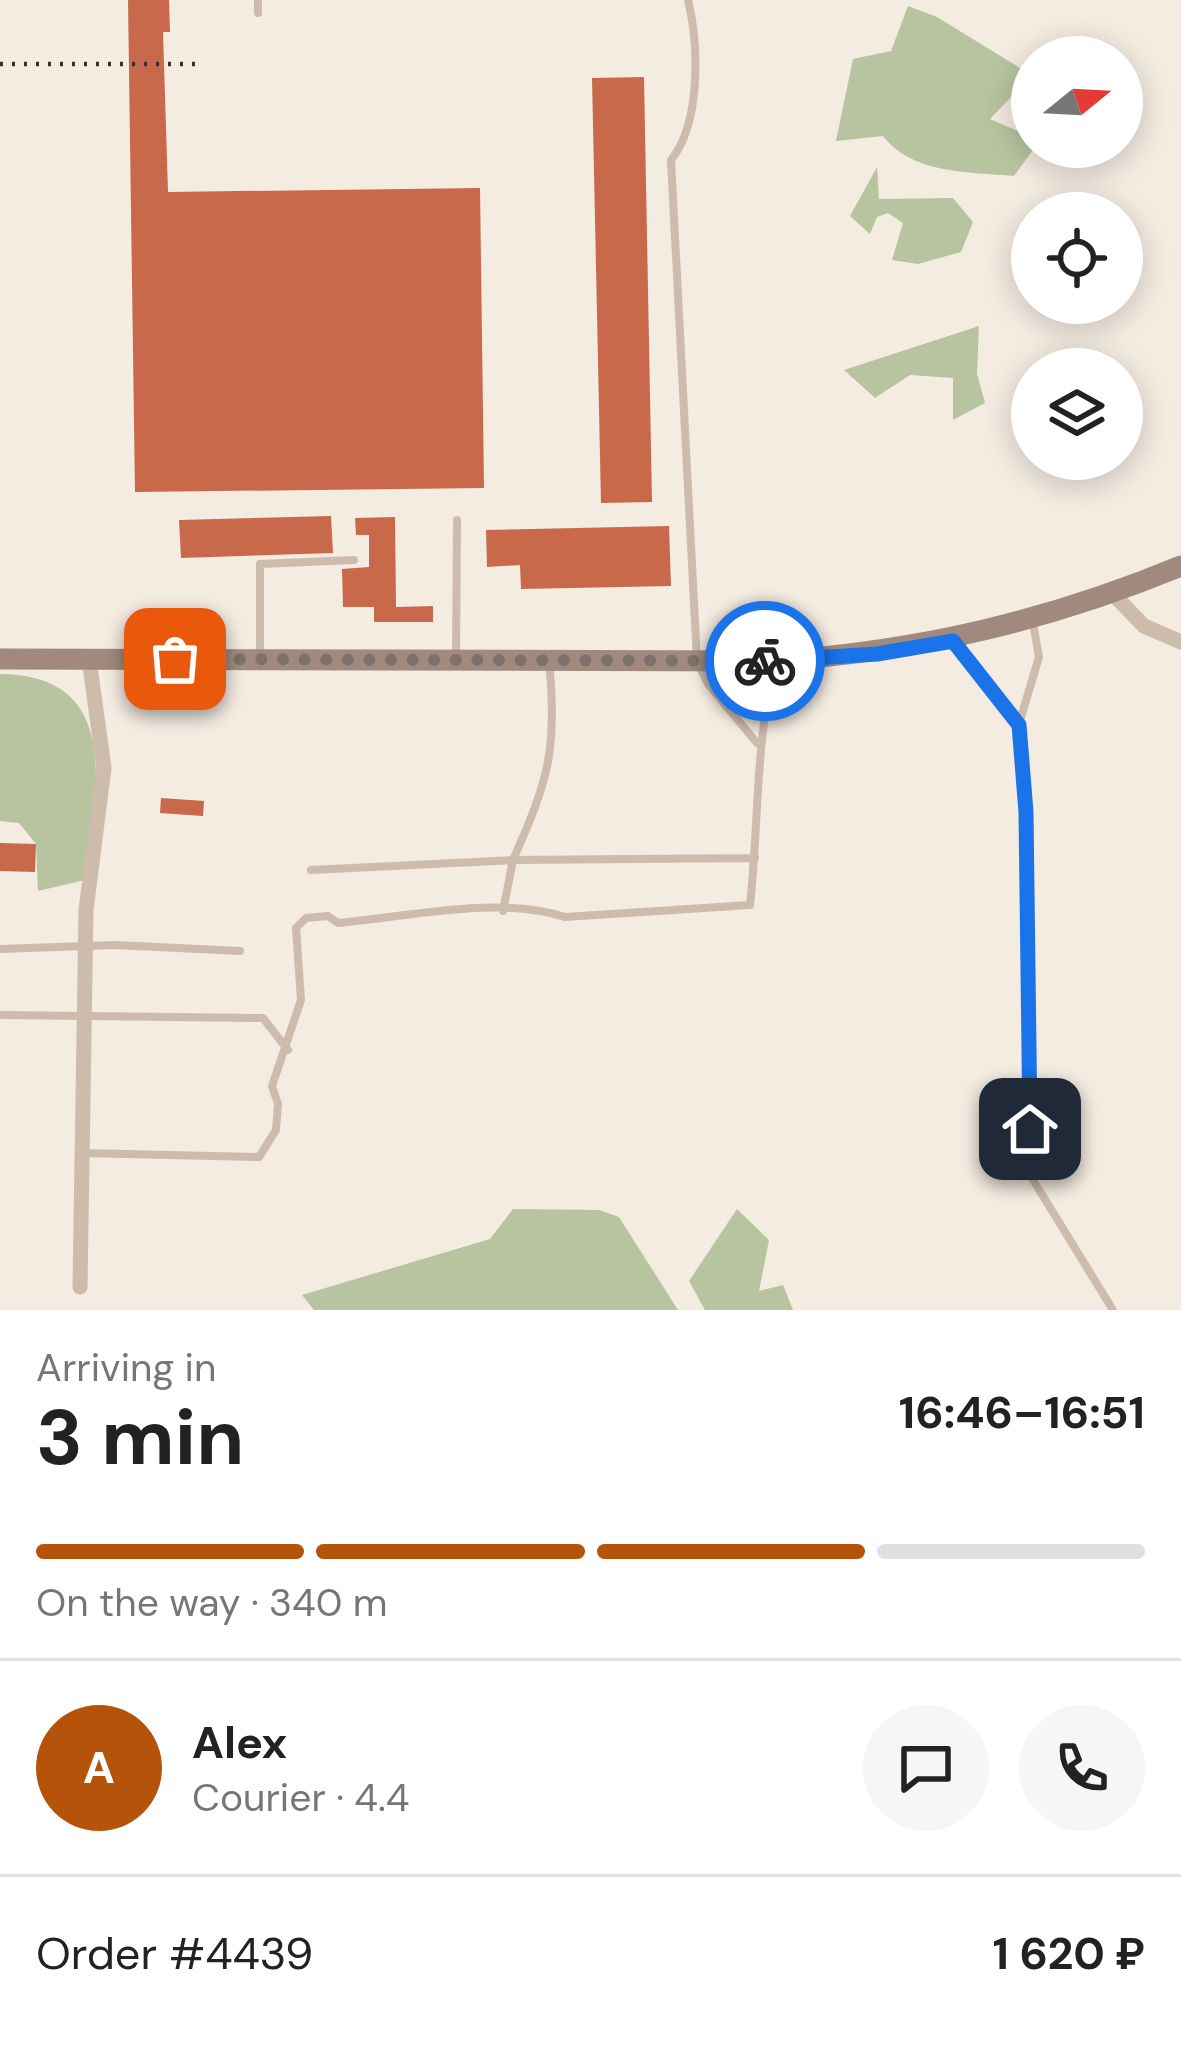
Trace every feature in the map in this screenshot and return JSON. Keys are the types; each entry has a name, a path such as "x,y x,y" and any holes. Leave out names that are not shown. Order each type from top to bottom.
{"main road":[{"path":"0,659 775,661 953,641 1033,621 1181,566"}],"street":[{"path":"1113,594 1144,626 1181,642"},
{"path":"80,1287 86,950 104,768 89,659"}],"lane":[{"path":"258,0 258,14"},
{"path":"688,0 692,102 685,143 671,160 697,661 758,743"},
{"path":"456,660 457,520"},
{"path":"260,660 260,564 354,560"},
{"path":"1033,621 1039,656 1019,725 1026,812 1030,1174 1113,1310"},
{"path":"953,641 1019,725"},
{"path":"503,910 513,860 539,800 556,730 549,661"},
{"path":"82,1153 259,1156 276,1130 278,1104 272,1086 288,1050 301,1000 296,928 306,918 328,916 338,923 503,910 566,916 750,905 758,743 775,661"},
{"path":"726,706 765,703"},
{"path":"311,870 513,860 755,858"},
{"path":"0,949 86,950 116,945 241,951"},
{"path":"0,1016 263,1018 288,1050"}],"green space":[{"path":"908,6 937,17 1011,62 1011,97 990,119 1011,128 1011,168 1020,168 1014,176 925,164 909,158 883,136 836,141 853,59 891,51"},
{"path":"877,167 879,199 953,198 973,222 961,252 918,264 892,260 903,223 888,213 877,217 870,234 850,216"},
{"path":"979,326 977,374 985,403 953,420 953,378 910,375 875,398 844,370"},
{"path":"0,674 40,680 68,694 85,717 94,745 96,777 85,880 38,891 36,844 19,823 0,821"},
{"path":"513,1209 599,1210 619,1217 678,1310 314,1310 302,1295 490,1239"},
{"path":"737,1209 769,1240 759,1291 783,1285 793,1310 705,1310 689,1281"}],"building":[{"path":"128,0 169,0 170,32 163,32 168,192 480,188 484,488 135,492"},
{"path":"644,77 652,502 601,503 592,78"},
{"path":"331,516 333,553 181,558 179,520"},
{"path":"395,517 396,607 433,606 433,622 374,622 374,607 343,607 342,569 369,567 369,535 356,535 355,518"},
{"path":"669,526 671,586 521,589 520,565 487,567 486,530"},
{"path":"161,798 204,801 203,816 160,813"},
{"path":"0,843 36,844 35,872 0,871"}],"railway":[{"path":"0,64 204,64"}],"way so far":[{"path":"175,659 765,661"}],"route":[{"path":"765,661 877,654 953,641 1019,725 1026,812 1030,1129"}]}
